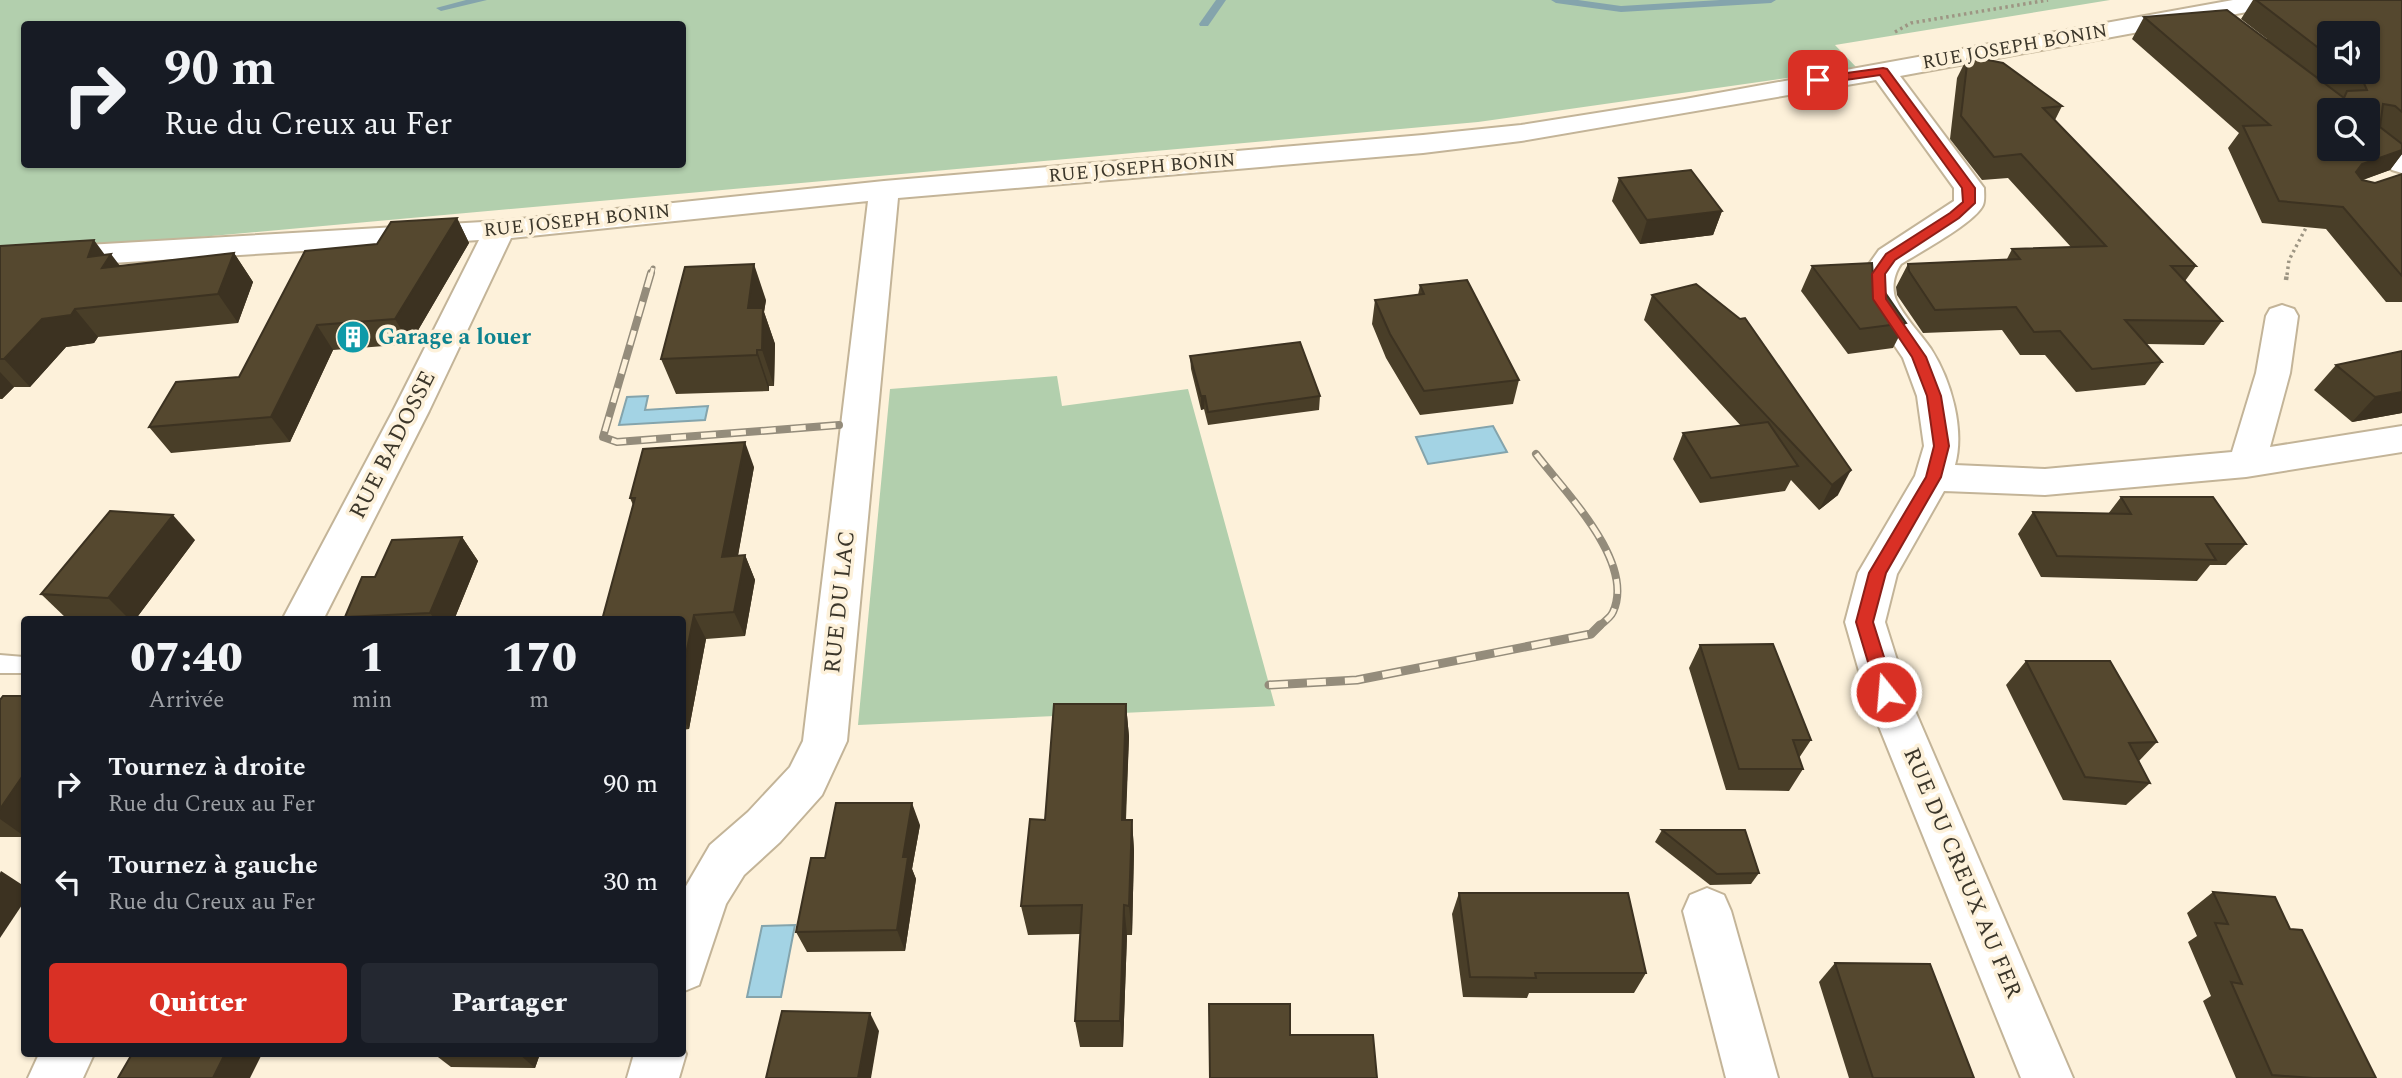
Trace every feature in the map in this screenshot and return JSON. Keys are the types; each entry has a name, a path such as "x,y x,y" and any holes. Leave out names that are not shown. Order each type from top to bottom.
{"street":[{"name":"RUE JOSEPH BONIN","path":"0,260 500,230 884,190 1423,144 1521,133 1883,71 2221,20 2274,0"},
{"name":"RUE DU CREUX AU FER","path":"1883,71 1969,188 1969,203 1955,216 1890,257 1878,274 1879,299 1919,357 1934,396 1942,446 1933,477 1878,573 1865,622 1886,692 2047,1078"},
{"path":"2380,146 2402,164"},
{"name":"RUE DU LAC","path":"686,955 705,896 727,860 764,827 806,781 825,741 884,190"},
{"name":"RUE BADOSSE","path":"304,616 411,411 500,230"},
{"path":"2246,464 2272,384 2278,358 2281,316"},
{"path":"1933,477 2045,482 2246,464 2402,439"},
{"path":"1707,911 1752,1078"},
{"path":"54,1078 66,1057"},
{"path":"653,1078 659,1057"}],"lane":[{"path":"0,664 21,665"}],"path":[{"path":"2281,316 2289,260 2311,218"}],"green space":[{"path":"0,0 2110,0 1835,45 1857,68 1478,122 0,255"},
{"path":"1057,376 1062,406 1188,389 1275,706 858,725 890,389"}],"water":[{"path":"648,396 645,410 708,406 705,420 619,425 627,397"},
{"path":"1493,426 1507,452 1428,464 1416,437"},
{"path":"795,925 781,997 747,997 762,926"}],"building":[{"path":"2256,0 2402,0 2402,112 2395,106 2383,104 2380,127 2380,98 2344,98 2347,91 2367,90 2364,84 2380,84 2380,21 2317,21 2317,47"},
{"path":"2227,10 2317,78 2317,84 2325,84 2344,98 2317,98 2317,161 2371,161 2362,164 2356,172 2362,180 2375,183 2402,174 2402,276 2343,207 2279,201 2243,126 2270,125 2144,17"},
{"path":"1968,56 2003,63 2062,106 2043,108 2196,266 2171,266 2222,321 2125,320 2162,362 2092,369 2060,331 2034,332 2016,307 1935,310 1909,271 1908,264 2020,259 2012,249 2106,246 2021,154 1994,157 1961,116"},
{"path":"2380,127 2402,144 2402,150 2380,158"},
{"path":"1691,170 1722,211 1647,220 1619,178"},
{"path":"457,218 395,319 317,325 271,417 149,427 176,382 239,377 305,251 377,244 391,222"},
{"path":"94,240 88,257 111,254 102,268 234,253 218,294 75,309 71,315 42,319 4,359 0,359 0,246"},
{"path":"1872,263 1873,275 1906,323 1860,329 1812,266"},
{"path":"754,264 748,308 763,308 762,350 757,350 757,355 661,359 685,267"},
{"path":"1467,280 1519,380 1424,391 1390,334 1375,300 1424,294 1420,285"},
{"path":"1696,284 1740,319 1745,318 1851,470 1832,485 1652,295"},
{"path":"1300,342 1320,396 1208,412 1190,356"},
{"path":"2402,351 2402,392 2375,397 2336,365"},
{"path":"1768,422 1798,466 1711,478 1683,433"},
{"path":"745,442 722,557 745,555 734,612 694,615 686,654 686,616 603,616 635,498 630,498 643,449"},
{"path":"2121,497 2213,497 2246,544 2206,544 2216,560 2057,556 2033,512 2131,514"},
{"path":"110,511 173,515 108,598 41,594"},
{"path":"462,537 430,613 345,616 362,577 375,577 392,540"},
{"path":"1773,644 1811,740 1793,740 1803,769 1739,769 1700,645"},
{"path":"2026,661 2110,661 2157,742 2129,743 2150,783 2085,777"},
{"path":"3,696 21,696 21,778 0,809 0,700"},
{"path":"1054,704 1126,704 1122,820 1132,820 1129,906 1124,905 1120,1021 1075,1021 1082,905 1021,906 1030,819 1045,820"},
{"path":"836,803 912,803 903,857 908,857 897,930 796,932 811,858 825,858"},
{"path":"1662,830 1745,830 1759,873 1717,874"},
{"path":"2213,892 2275,897 2290,929 2302,930 2376,1078 2272,1075 2231,982 2242,984 2215,923 2228,924"},
{"path":"1459,893 1628,893 1646,973 1535,973 1536,978 1470,977"},
{"path":"1835,963 1930,964 1974,1078 1873,1078"},
{"path":"1209,1004 1290,1004 1290,1035 1373,1035 1377,1078 1210,1078"},
{"path":"782,1011 870,1013 858,1078 766,1078"},
{"path":"130,1057 224,1057 213,1078 118,1078"}],"waterway":[{"path":"441,8 482,0"},
{"path":"1204,24 1221,0"},
{"path":"1556,0 1621,9 1771,0"}],"railway":[{"path":"651,275 653,268"},
{"path":"651,273 603,437 617,442 839,425"},
{"path":"1536,454 1594,528 1615,571 1617,592 1613,612 1598,627"},
{"path":"1269,685 1357,680 1591,634 1598,627"}],"place":[{"name":"Garage a louer","path":"353,337"}],"route":[{"path":"1818,80 1883,71 1969,188 1969,203 1955,216 1890,257 1878,274 1879,299 1919,357 1934,396 1942,446 1933,477 1878,573 1865,622 1886,692"}]}
